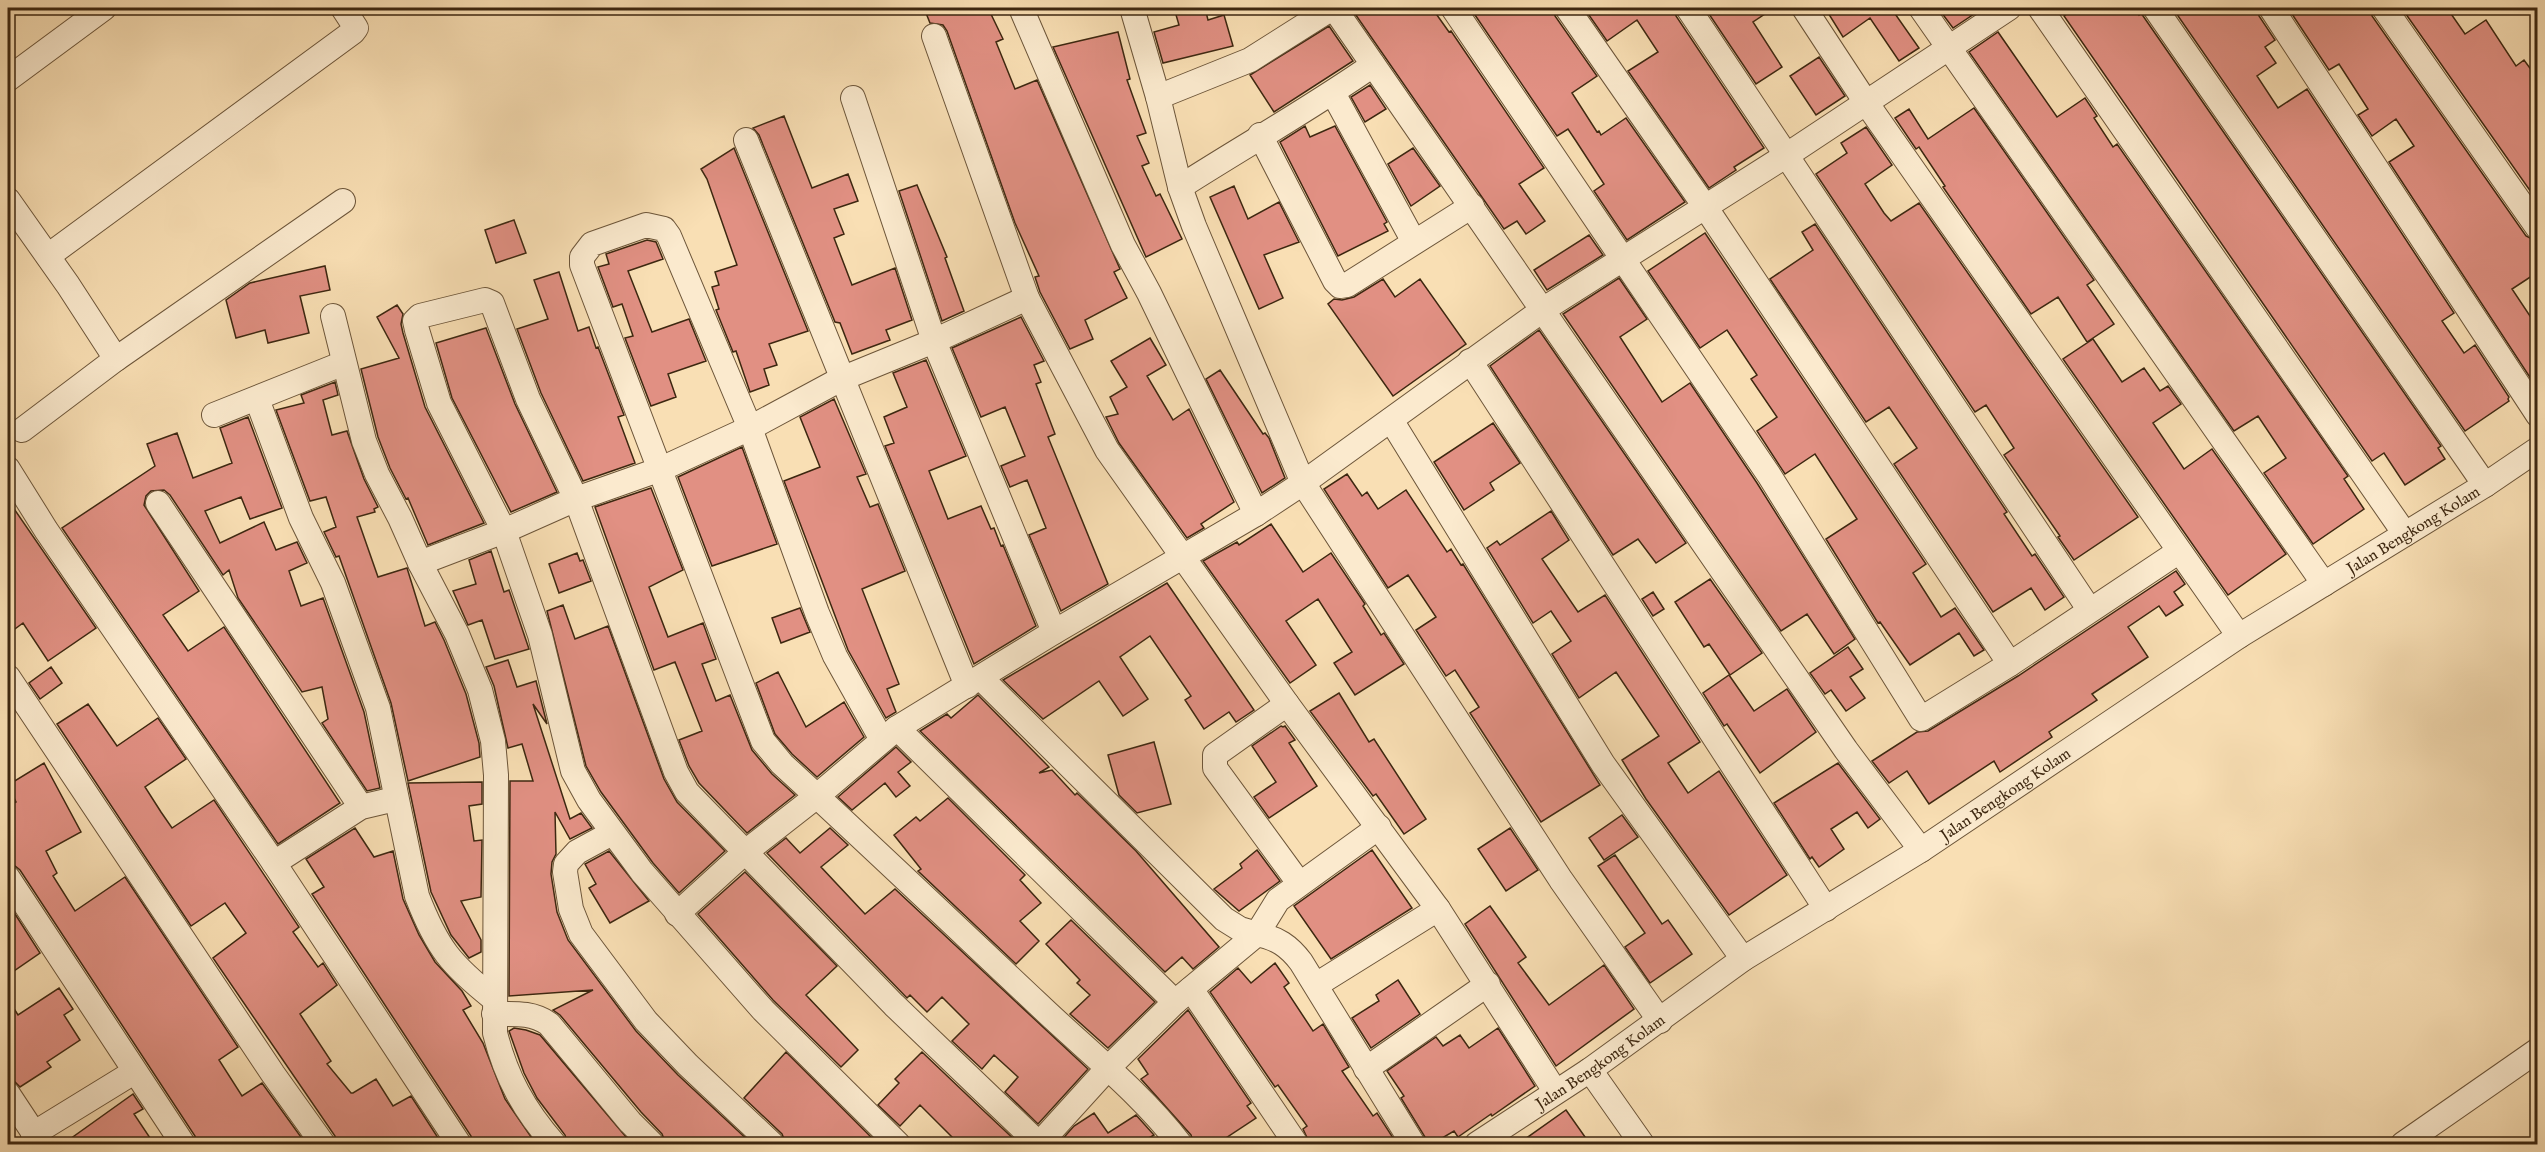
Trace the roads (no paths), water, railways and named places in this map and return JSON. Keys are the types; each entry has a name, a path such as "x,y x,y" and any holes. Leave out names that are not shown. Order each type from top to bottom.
{"street":[{"path":"8,79 104,8"},
{"path":"48,256 353,32 356,28 354,23 343,8"},
{"path":"1021,8 1123,245 1149,293 1256,514"},
{"path":"1132,8 1158,97 1180,187 1194,226 1303,483 1560,880 1660,1021"},
{"path":"1158,97 1250,60 1333,8 1544,309 1846,750 1922,850"},
{"path":"1453,8 1769,475 1921,719 2010,664 2089,609 2178,552"},
{"path":"1567,8 1706,208 2010,664"},
{"path":"1688,8 2089,609"},
{"path":"1804,8 1865,101 2178,552 2239,636"},
{"path":"1922,8 1947,47 2324,584"},
{"path":"677,914 744,853 818,796 890,734 1054,633 1256,514 1303,483 1544,309 1706,208 2008,8"},
{"path":"2040,8 2405,534"},
{"path":"2155,8 2485,485"},
{"path":"2271,8 2538,415"},
{"path":"2384,8 2538,228"},
{"path":"934,36 1027,298 1107,450 1182,559 1438,909 1555,1092"},
{"path":"1180,187 1260,135 1333,93 1373,65"},
{"path":"1333,93 1414,242"},
{"path":"853,98 934,340 1054,633"},
{"path":"1260,135 1335,281 1340,286 1347,285 1472,206"},
{"path":"746,140 841,379 974,682 1224,919 1240,929 1271,937 1291,949 1316,985 1365,1069 1413,1144"},
{"path":"8,200 116,358"},
{"path":"22,430 116,358 343,201"},
{"path":"1180,1144 1160,1118 782,764 763,741 582,265 582,257 592,244 646,225 664,229 669,236 750,428 831,645 890,734 1183,996 1296,1144"},
{"path":"420,563 504,531 576,499 661,469 750,428 841,379 1027,298"},
{"path":"898,1144 763,1010 677,914 612,833 589,800 573,771 540,635 504,531 439,403 415,321 420,316 484,300 492,303 528,399 576,499 676,772 699,806 894,1005 1039,1144 1108,1068 1183,996 1257,934 1278,900 1379,827"},
{"path":"333,316 364,441 377,474 420,563 458,634 480,690 492,741 497,830 495,1033 503,1064 518,1095 537,1125 554,1144"},
{"path":"1470,361 1826,909"},
{"path":"214,415 344,363"},
{"path":"257,399 293,498 333,583 378,708 395,799 417,896 429,926 453,964 494,1007 540,1018 549,1024 630,1122 652,1144"},
{"path":"1391,420 1603,764 1743,959"},
{"name":"Jalan Bengkong Kolam","path":"1477,1144 1508,1136 1555,1092 1660,1021 1743,959 1922,850 2239,636 2485,485 2538,449"},
{"path":"8,469 46,530 274,863 459,1144"},
{"path":"158,503 361,807"},
{"path":"8,677 273,1074 323,1144"},
{"path":"1287,704 1215,755 1215,768 1299,883"},
{"path":"274,863 361,807 395,799"},
{"path":"612,833 577,852 566,864 565,872 571,909 581,934 646,1021 688,1065 772,1144"},
{"path":"8,878 183,1144"},
{"path":"1316,985 1438,909"},
{"path":"1365,1069 1488,984"},
{"path":"2403,1144 2538,1050"},
{"path":"1590,1070 1642,1144"},
{"path":"8,1094 37,1139 134,1072"}]}
